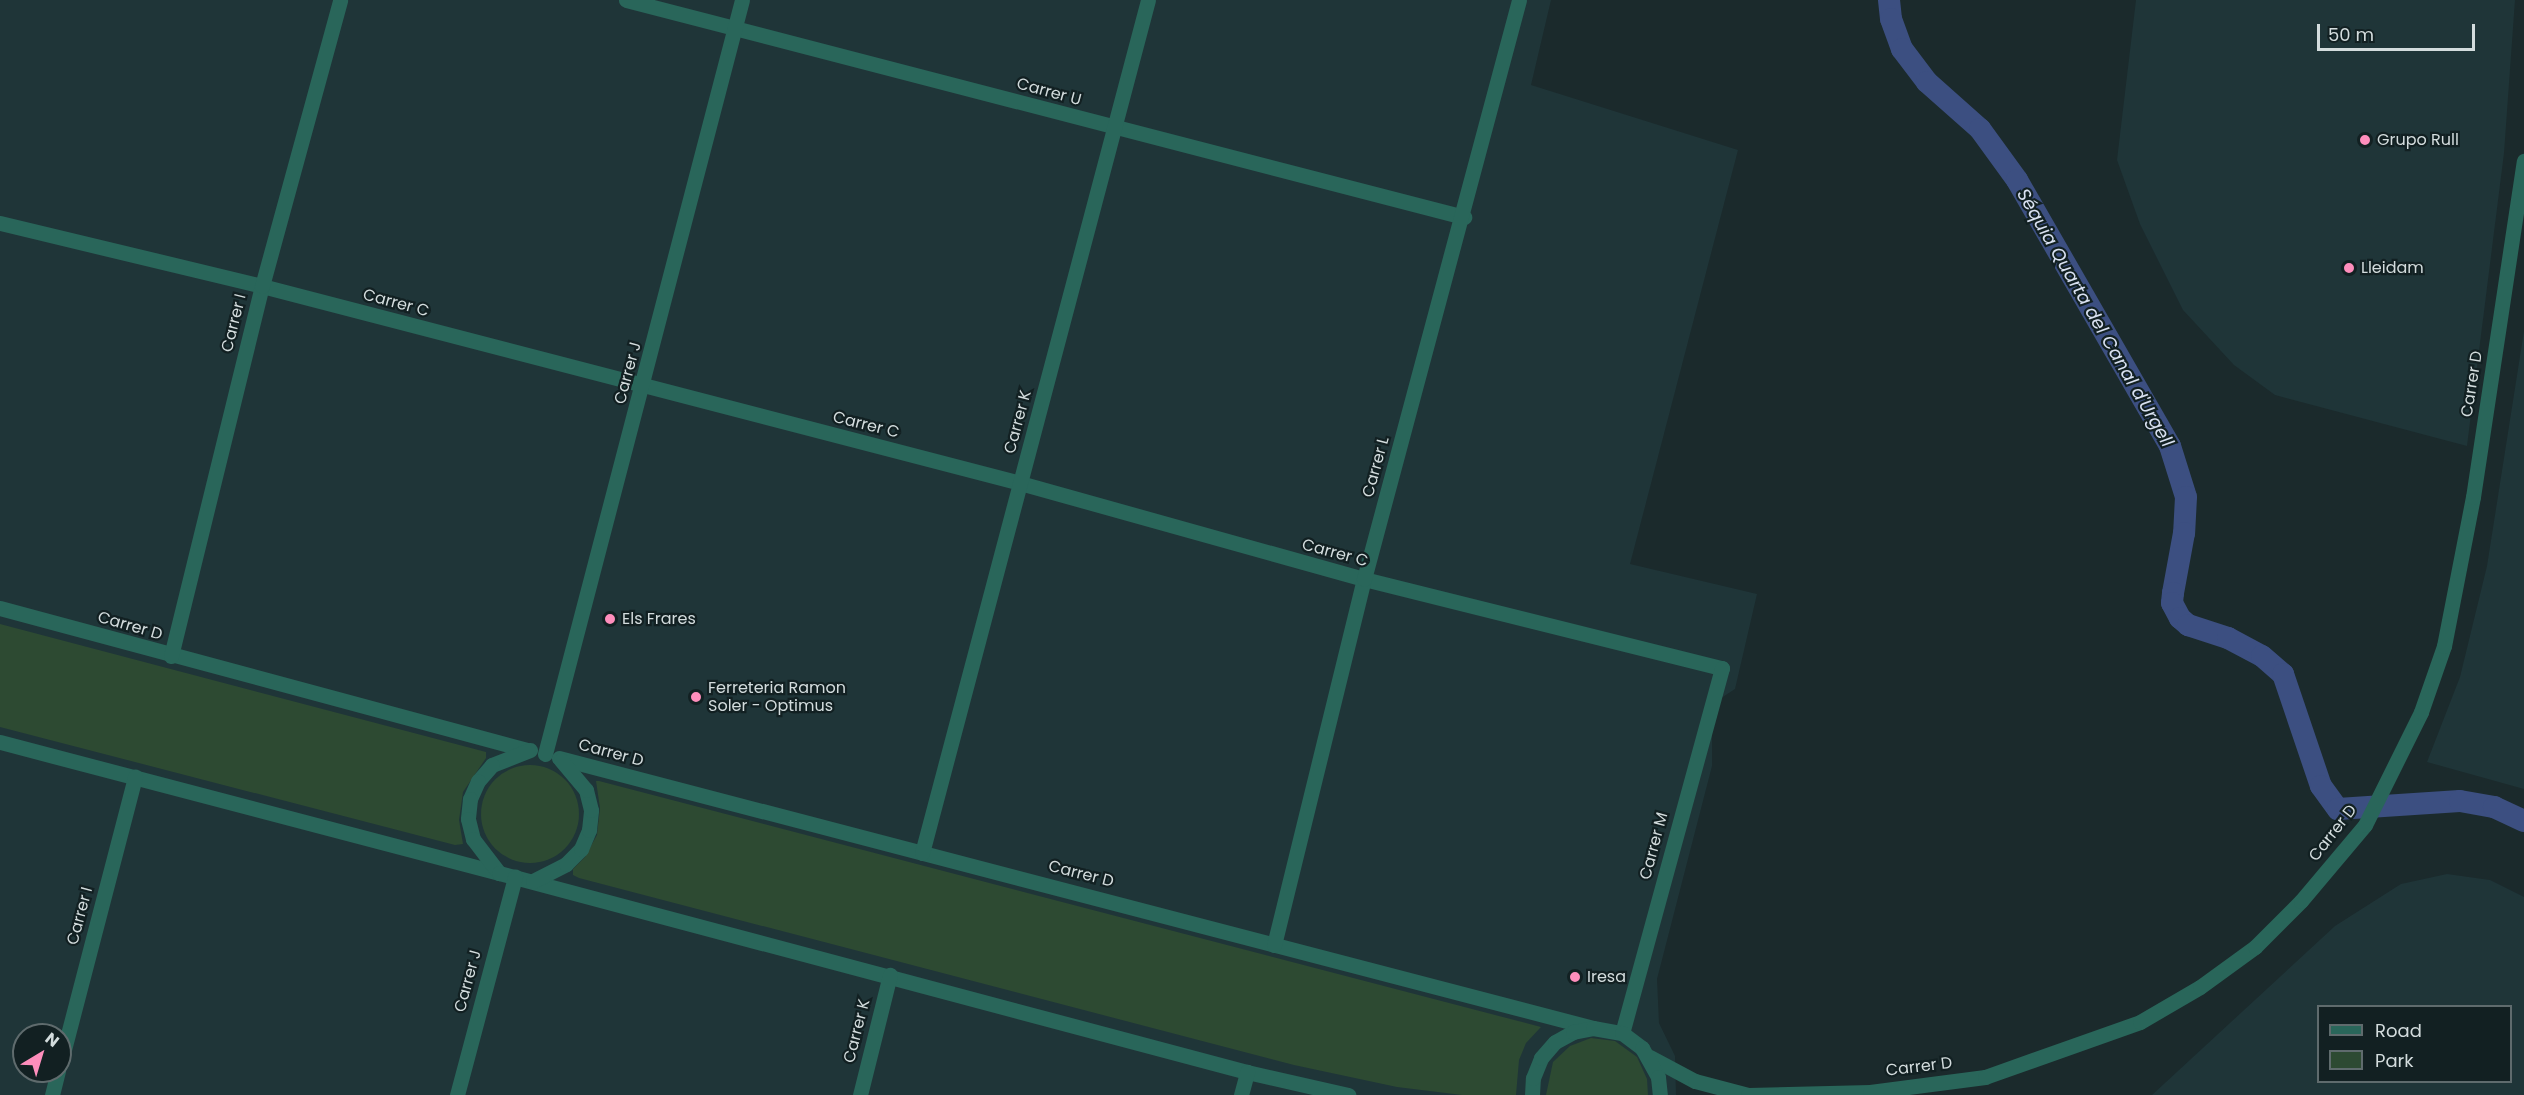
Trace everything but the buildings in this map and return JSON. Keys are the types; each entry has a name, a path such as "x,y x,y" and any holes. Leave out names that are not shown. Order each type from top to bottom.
{"street":[{"name":"Carrer I","path":"171,656 262,286 340,0"},
{"name":"Carrer U","path":"626,0 1464,218"},
{"name":"Carrer J","path":"545,754 643,387 742,0"},
{"name":"Carrer K","path":"922,853 1148,0"},
{"name":"Carrer L","path":"1274,945 1364,579 1464,218 1519,0"},
{"name":"Carrer D","path":"0,608 171,656 922,853 1593,1028 1622,1033 1650,1058 1695,1082 1748,1095 1870,1092 1985,1077 2140,1022 2200,987 2254,947 2301,901 2365,825 2421,712 2444,646 2473,497 2524,161"},
{"name":"Carrer C","path":"0,223 262,286 643,387 1020,483 1364,579 1722,668"},
{"name":"Carrer M","path":"1622,1033 1722,668"},
{"path":"0,742 890,975 1247,1072 1348,1095"},
{"path":"499,873 473,839 468,819 470,799 478,781 492,765 545,754 586,790 591,810 589,830 581,849 566,864 533,881"},
{"name":"Carrer I","path":"71,1023 135,777"},
{"name":"Carrer J","path":"457,1095 515,877"},
{"name":"Carrer K","path":"860,1095 890,975"},
{"path":"1532,1095 1533,1078 1541,1058 1555,1042 1573,1032 1593,1028"},
{"path":"1650,1058 1658,1077 1660,1095"},
{"path":"1241,1095 1247,1072"}],"shaded area":[{"path":"0,0 1551,0 1531,85 1738,150 1630,564 1757,594 1735,689 1712,704 1712,766 1657,979 1659,1023 1675,1056 1676,1095 0,1095"},
{"path":"2136,0 2515,0 2504,153 2467,446 2275,395 2234,365 2183,310 2140,224 2117,160"},
{"path":"2524,331 2524,789 2427,762 2460,677 2487,566"},
{"path":"2447,874 2490,880 2524,897 2524,1095 2152,1095 2335,926 2401,884"}],"green space":[{"path":"0,624 486,752 486,758 463,792 459,820 463,844 455,845 0,727"},
{"path":"530,765 549,768 565,779 576,795 579,814 576,833 565,849 549,860 530,863 511,860 495,849 484,833 481,814 484,795 495,779 511,768"},
{"path":"596,781 1541,1027 1526,1043 1519,1060 1516,1095 1462,1095 1397,1087 1294,1065 579,878 573,875 573,869 585,857 597,835 600,808"},
{"path":"1591,1038 1615,1041 1637,1057 1647,1079 1648,1095 1546,1095 1553,1062 1570,1046"}],"waterway":[{"name":"Séquia Quarta del Canal d'Urgell","path":"1889,0 1891,19 1902,49 1927,82 1980,129 2017,180 2170,446 2186,497 2184,533 2172,603 2180,618 2188,625 2228,638 2262,656 2283,674 2321,786 2338,809 2460,801 2494,807 2524,821"}],"place":[{"name":"Grupo Rull","path":"2365,140"},
{"name":"Lleidam","path":"2349,268"},
{"name":"Els Frares","path":"610,619"},
{"name":"Ferreteria Ramon Soler - Optimus","path":"696,697"},
{"name":"Iresa","path":"1575,977"}]}
